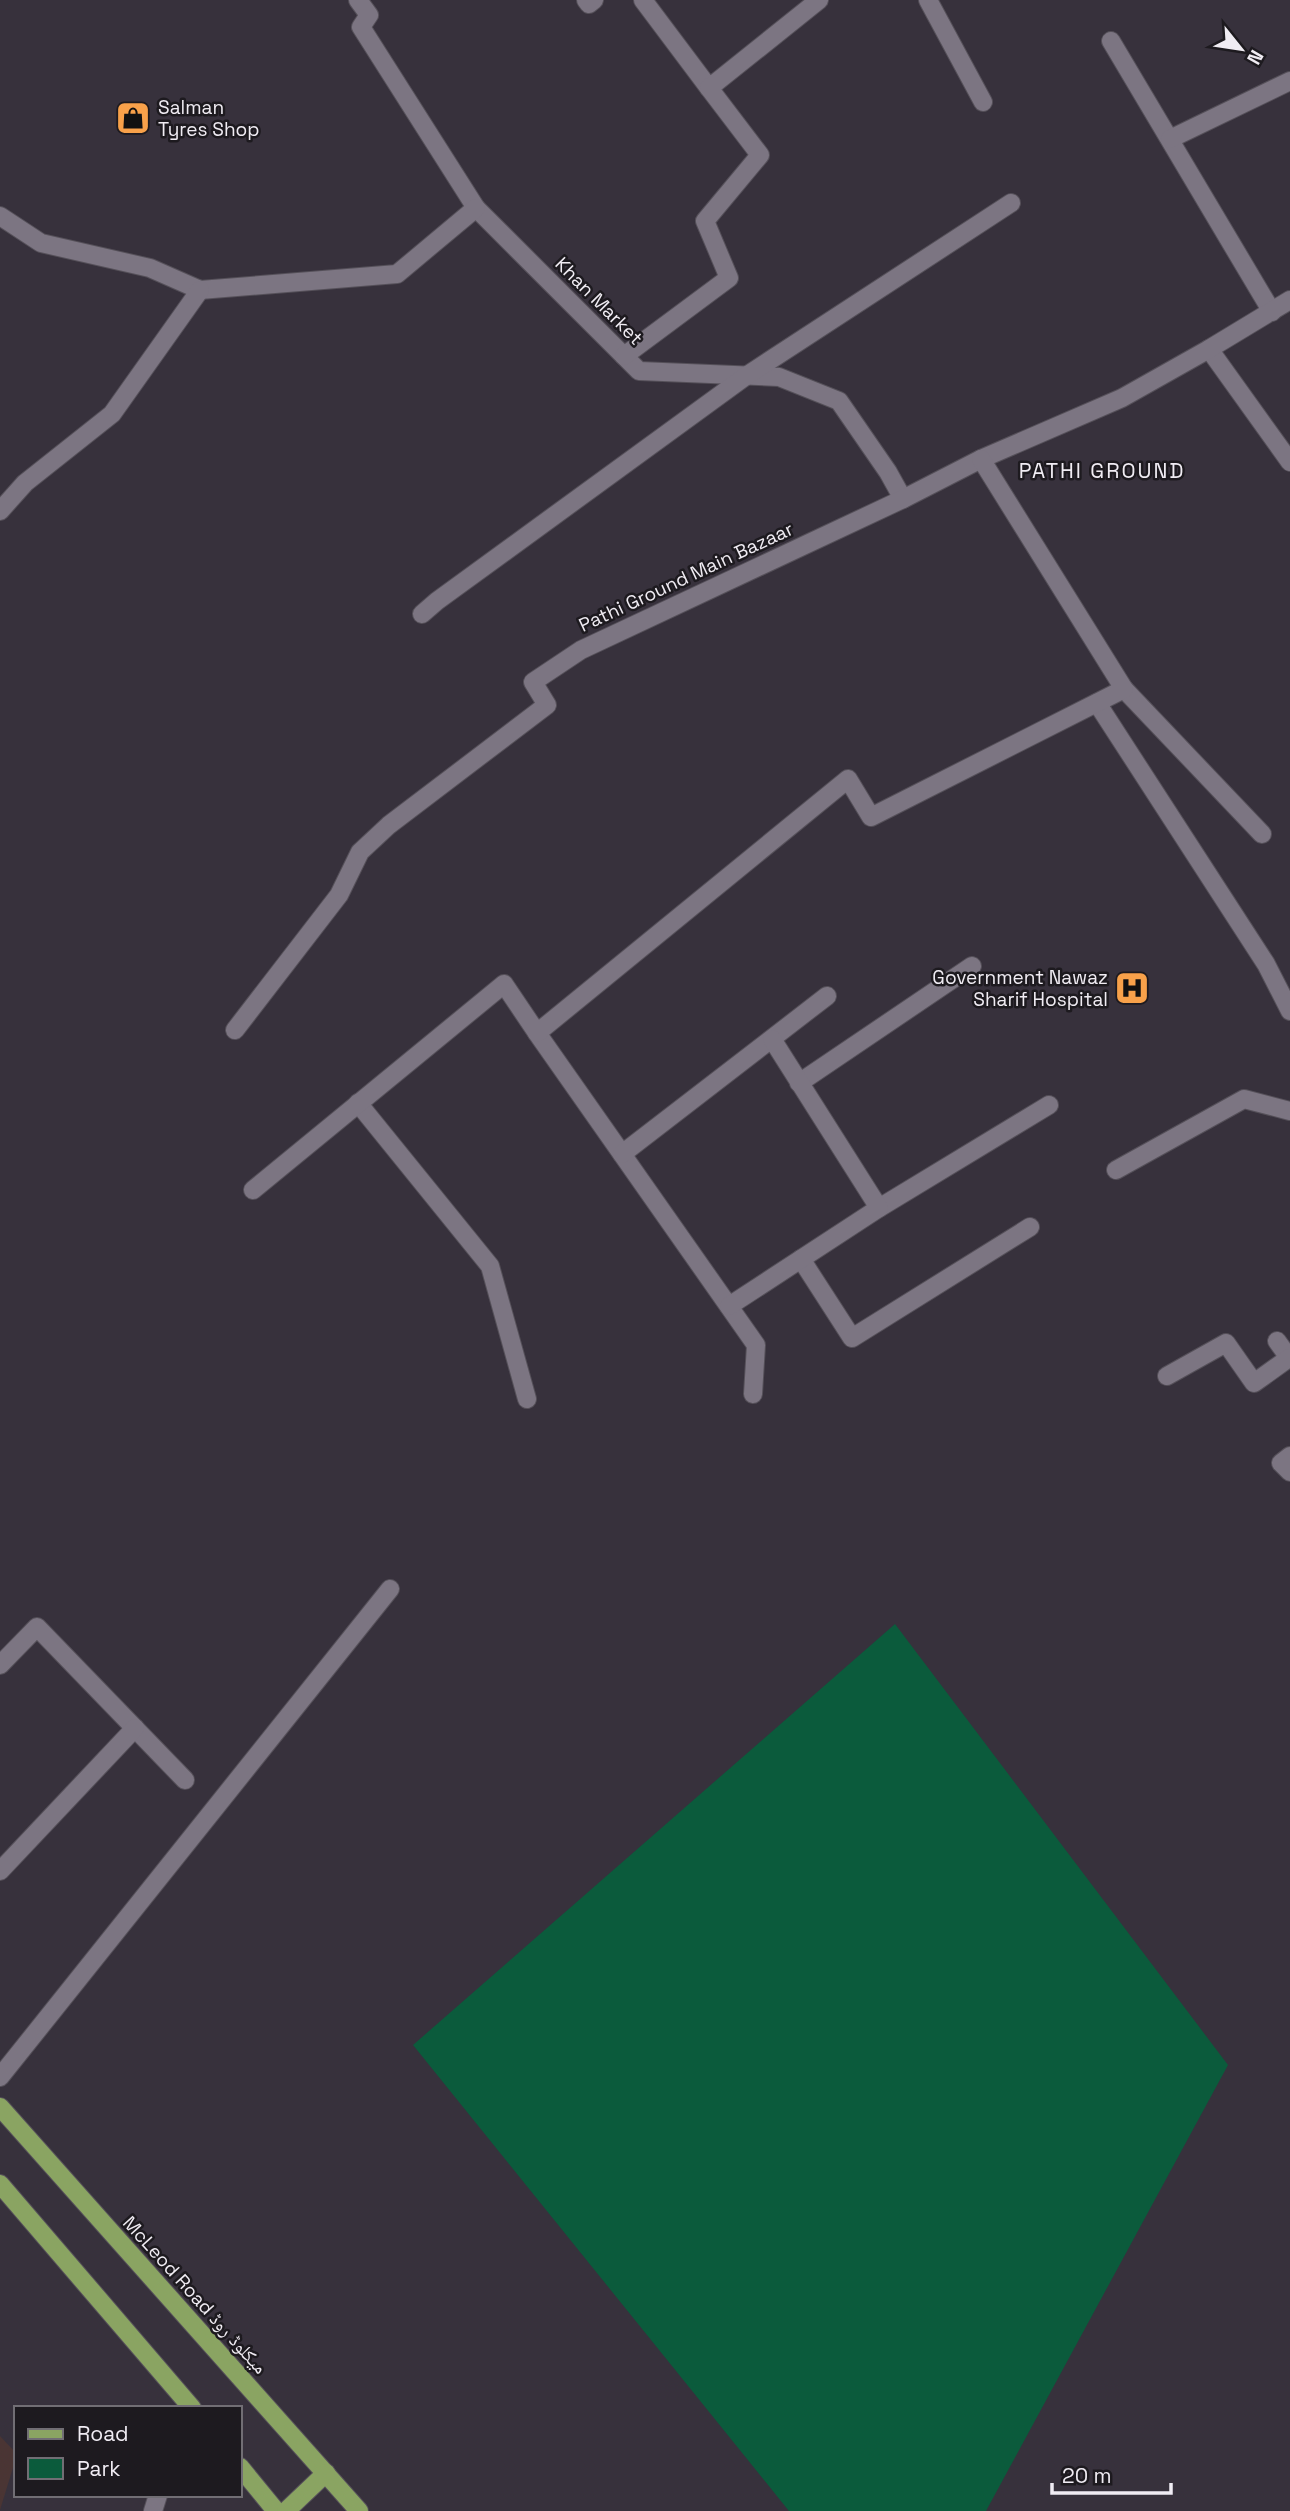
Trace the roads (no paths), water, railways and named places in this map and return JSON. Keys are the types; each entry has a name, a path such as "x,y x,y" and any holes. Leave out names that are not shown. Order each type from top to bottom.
{"main road":[{"name":"McLeod Road میکلوڈ روڈ","path":"0,2107 359,2511"},
{"path":"0,2184 188,2406"},
{"path":"242,2469 276,2511"},
{"path":"286,2511 326,2473"}],"street":[{"name":"Khan Market","path":"358,0 369,15 361,27 477,208 639,371 779,377 839,401 888,472 903,499"},
{"path":"586,0 589,5 594,0"},
{"path":"624,356 729,278 705,221 760,155 643,0"},
{"path":"709,88 819,0"},
{"path":"928,0 983,102"},
{"path":"1111,41 1272,312"},
{"path":"1170,139 1290,81"},
{"path":"422,614 746,376 1011,203"},
{"path":"0,216 41,243 150,268 200,290 397,274 477,208"},
{"path":"0,511 24,483 113,414 200,290"},
{"name":"Pathi Ground Main Bazaar","path":"235,1030 339,895 360,852 389,825 547,705 533,682 581,650 903,499 981,458 1122,398 1290,300"},
{"path":"1209,349 1290,463"},
{"path":"981,458 1124,689 1262,834"},
{"path":"537,1033 848,779 871,817 1124,689"},
{"path":"1097,703 1266,964 1290,1011"},
{"path":"799,1083 972,966"},
{"path":"253,1190 504,984 756,1345 753,1394"},
{"path":"622,1154 827,996"},
{"path":"772,1039 879,1208"},
{"path":"1116,1170 1244,1099 1290,1111"},
{"path":"358,1103 490,1266 527,1399"},
{"path":"729,1307 879,1208 1049,1105"},
{"path":"801,1259 852,1338 1030,1227"},
{"path":"1167,1376 1226,1343 1254,1382 1290,1359 1277,1341"},
{"path":"1290,1456 1281,1463 1290,1472"},
{"path":"0,2077 390,1589"},
{"path":"0,1665 37,1627 185,1780"},
{"path":"0,1871 135,1728"}],"place":[{"name":"Salman Tyres Shop","path":"133,118"},
{"name":"Government Nawaz Sharif Hospital","path":"1132,988"}],"district":[{"name":"PATHI GROUND","path":"1102,470"}]}
